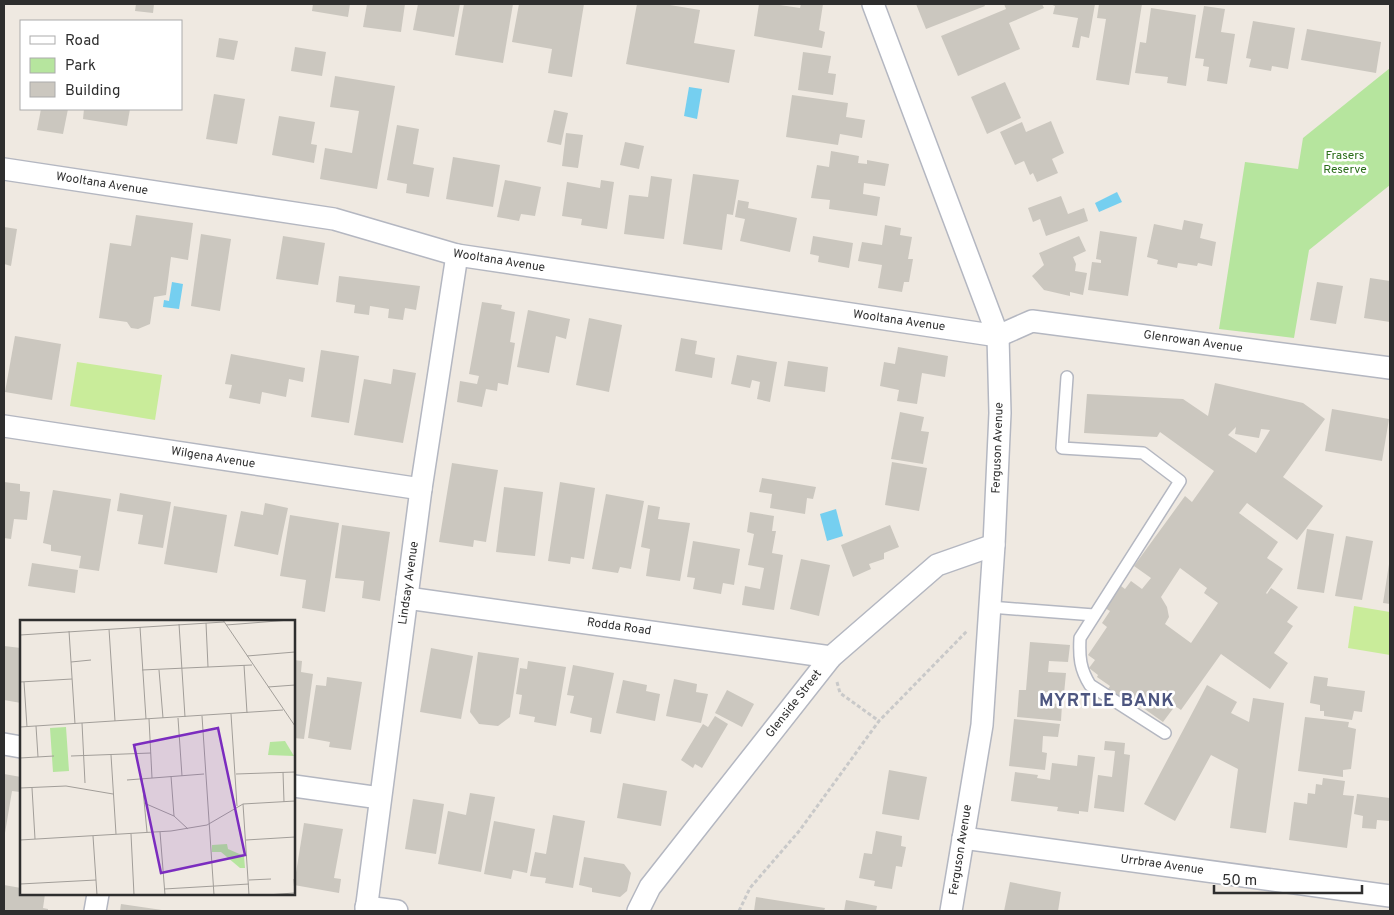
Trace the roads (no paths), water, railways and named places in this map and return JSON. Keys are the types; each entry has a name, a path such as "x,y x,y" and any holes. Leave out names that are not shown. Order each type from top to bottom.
{"street":[{"name":"Ferguson Avenue","path":"872,4 998,336 1000,413 994,544 982,725 951,911"},
{"name":"Wooltana Avenue","path":"4,169 334,219 457,255 998,336"},
{"name":"Lindsay Avenue","path":"366,909 421,489 457,255"},
{"name":"Glenrowan Avenue","path":"998,336 1032,320 1390,368"},
{"name":"Wilgena Avenue","path":"4,426 421,489"},
{"name":"Glenside Street","path":"638,911 650,888 831,657 937,565 994,544"},
{"name":"Rodda Road","path":"407,598 831,657"},
{"path":"4,744 20,747"},
{"path":"295,786 380,798"},
{"name":"Urrbrae Avenue","path":"963,838 1390,896"},
{"path":"95,911 98,895"},
{"path":"366,909 397,911"}],"lane":[{"path":"1067,377 1062,448 1143,452 1180,481 1080,638 1079,657 1083,673 1090,685 1165,733"},
{"path":"990,607 1094,615"}],"water":[{"path":"689,87 702,89 697,119 684,116"},
{"path":"1117,192 1122,202 1099,212 1095,203"},
{"path":"172,282 183,284 179,309 163,307 164,300 169,301"},
{"path":"836,509 843,536 827,541 820,514"}],"district":[{"name":"MYRTLE BANK","path":"1107,701"}],"park label":[{"name":"Frasers Reserve","path":"1345,163"}]}
